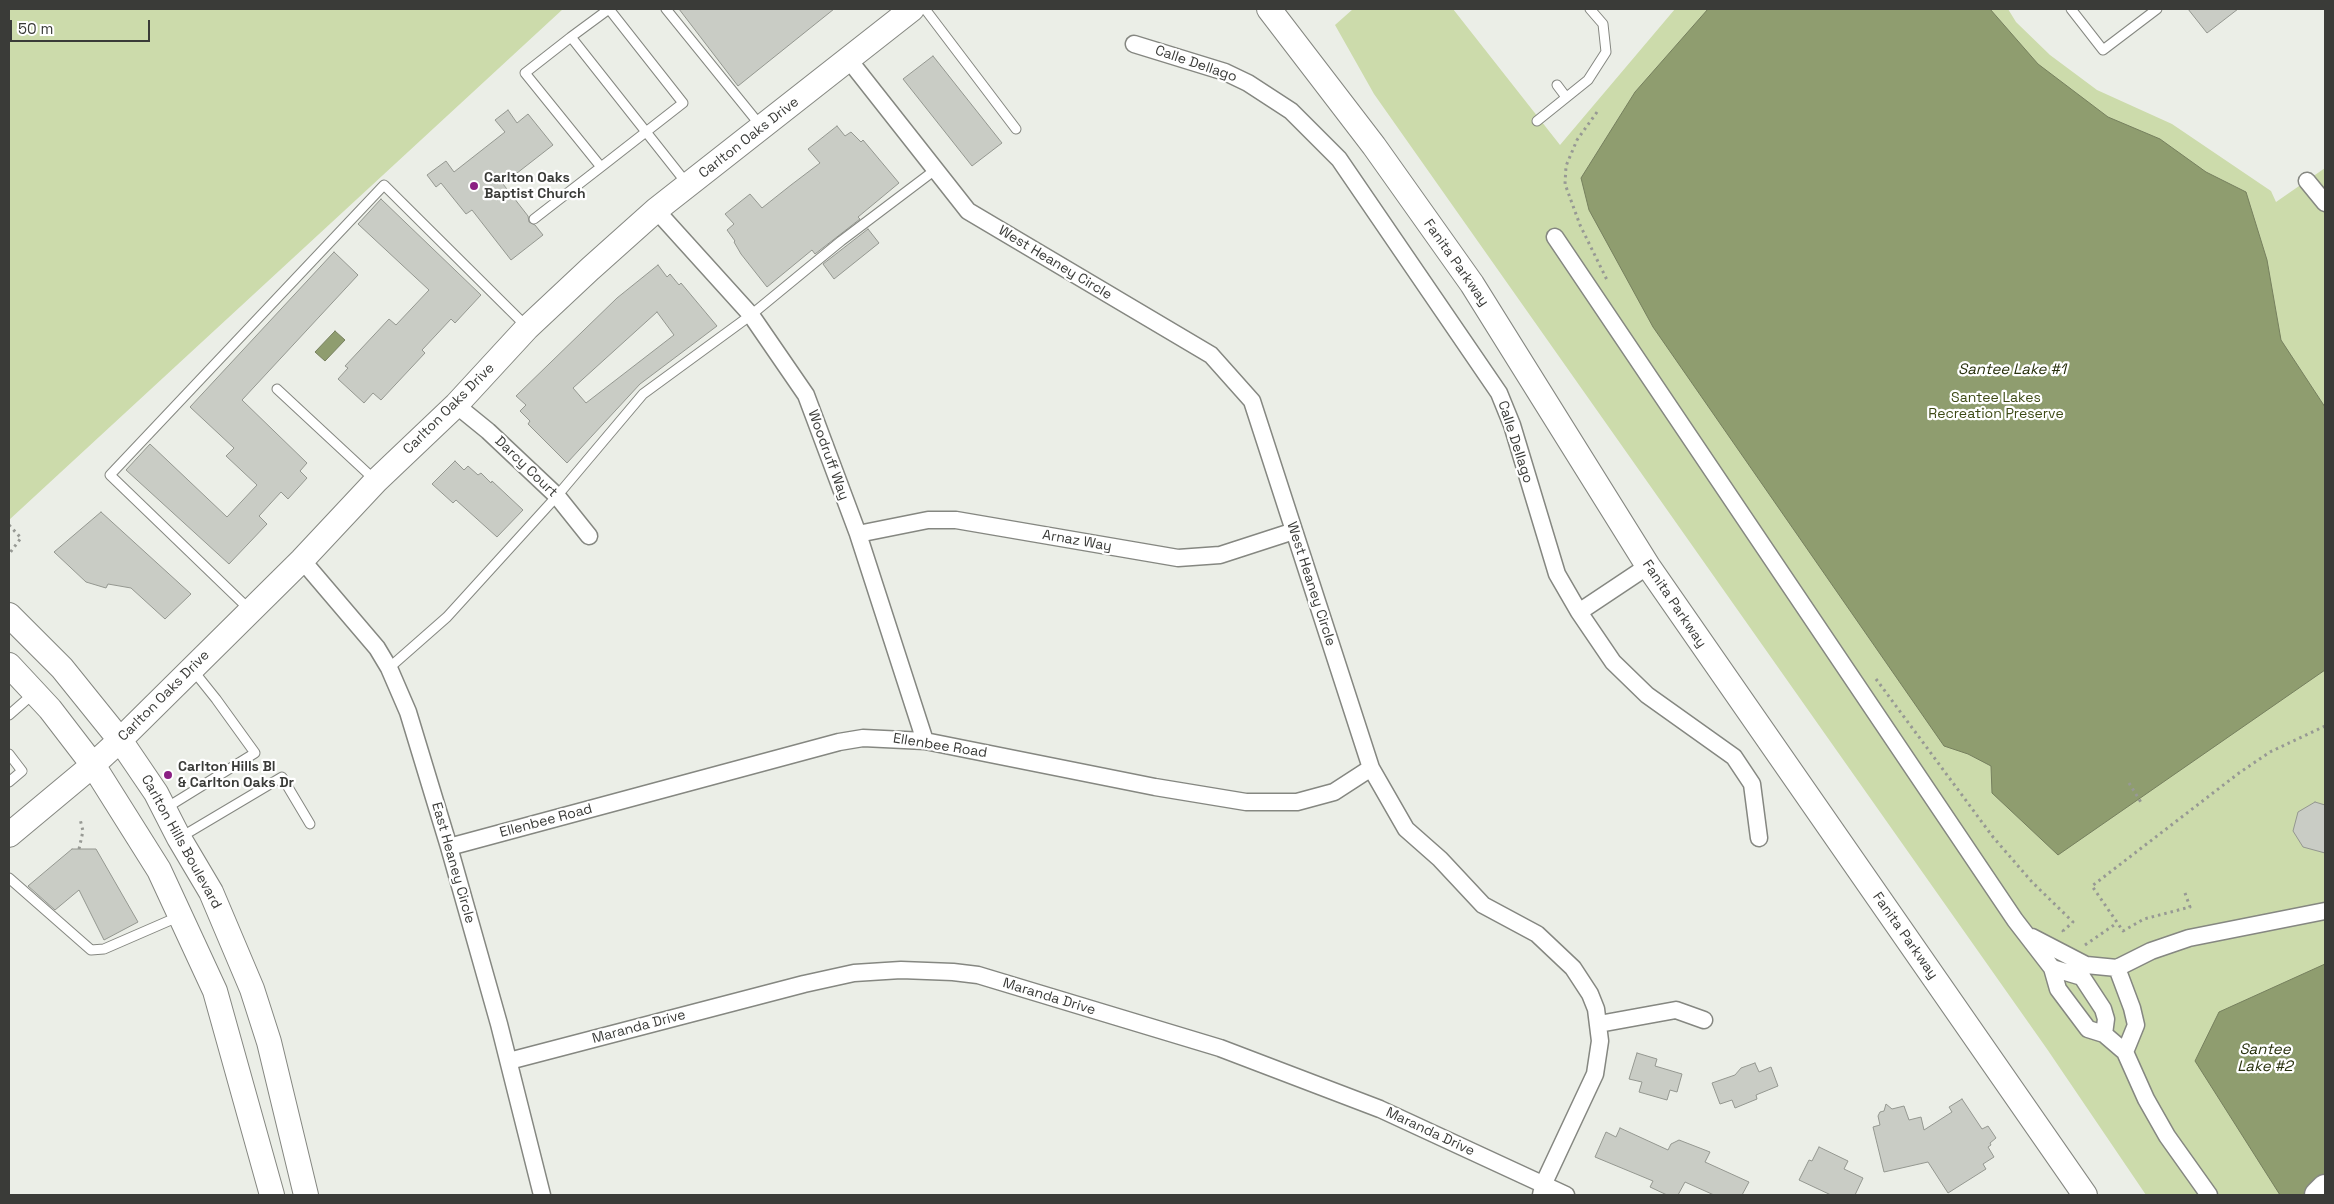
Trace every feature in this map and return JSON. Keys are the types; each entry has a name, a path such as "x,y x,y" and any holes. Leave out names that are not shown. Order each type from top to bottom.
{"main road":[{"name":"Carlton Oaks Drive","path":"9,835 120,740 302,560 376,481 456,405 527,328 656,210 912,9"},
{"name":"Fanita Parkway","path":"1275,11 1472,284 1648,566 2085,1195"},
{"name":"Carlton Hills Boulevard","path":"9,614 62,668 120,740 156,793 178,838 212,892 252,990 269,1042 306,1195"},
{"path":"9,665 50,709 93,765 159,870 215,991 272,1195"},
{"path":"2318,1195 2325,1188"}],"street":[{"name":"Calle Dellago","path":"1134,44 1225,72 1248,83 1291,111 1339,159 1499,393 1512,425 1557,574 1579,612 1613,662 1647,695 1734,757 1752,784 1759,838"},
{"name":"West Heaney Circle","path":"849,60 968,211 1211,356 1252,401 1371,768 1406,829 1440,860 1482,905 1537,934 1573,968 1590,994 1599,1024 1600,1041 1595,1074 1542,1190"},
{"path":"2307,181 2325,203"},
{"name":"Woodruff Way","path":"656,210 751,315 806,395 858,534 925,741"},
{"path":"1554,237 2026,934 2052,968 2058,989 2088,1029 2104,1034 2125,1052 2146,1099 2167,1136 2209,1195"},
{"name":"Darcy Court","path":"456,405 488,431 556,496 589,536"},
{"name":"Arnaz Way","path":"858,534 928,520 956,520 1178,558 1220,556 1294,531"},
{"name":"East Heaney Circle","path":"302,560 363,629 389,668 408,712 449,847 509,1061 542,1195"},
{"path":"1579,612 1648,566"},
{"name":"Ellenbee Road","path":"449,847 839,742 872,738 925,741 1155,787 1246,802 1297,802 1334,792 1371,768"},
{"path":"2026,934 2086,965 2117,968 2151,950 2189,938 2325,911"},
{"path":"2052,968 2082,977 2103,1009 2106,1019 2104,1034"},
{"path":"2117,968 2132,1008 2136,1025 2125,1052"},
{"name":"Maranda Drive","path":"509,1061 804,984 854,973 901,970 978,975 1220,1048 1380,1109 1542,1190 1566,1195"},
{"path":"1599,1024 1676,1010 1704,1020"}],"lane":[{"path":"534,219 684,103 609,9 525,72 601,167"},
{"path":"666,9 762,127"},
{"path":"925,9 1016,129"},
{"path":"1537,121 1588,80 1606,52 1603,24 1590,9"},
{"path":"2072,9 2103,50 2158,9"},
{"path":"571,37 688,185"},
{"path":"1556,85 1566,97"},
{"path":"389,668 447,617 556,496 643,394 751,315 841,241 935,170"},
{"path":"251,611 110,475 384,185 527,328"},
{"path":"277,389 376,481"},
{"path":"164,809 255,753 192,669"},
{"path":"9,715 34,692"},
{"path":"9,754 22,771 9,782"},
{"path":"178,838 282,777 310,824"},
{"path":"9,878 91,950 104,949 180,915"}],"path":[{"path":"1597,112 1577,140 1566,166 1565,184 1580,225 1609,284"},
{"path":"9,525 21,538 9,554"},
{"path":"1875,678 1993,837 2032,882 2074,922 2063,930"},
{"path":"2185,893 2190,907 2144,919 2122,931 2092,886 2239,773 2285,744 2325,726"},
{"path":"2129,782 2142,804"},
{"path":"79,849 83,831 80,819"},
{"path":"2078,950 2117,923"}],"green space":[{"path":"9,9 563,9 9,520"},
{"name":"Santee Lake #1","path":"1353,9 1453,9 1560,145 1675,9 2008,9 2016,22 2050,55 2097,90 2172,124 2271,191 2276,202 2325,168 2325,1195 2146,1195 2047,1049 1374,94 1335,25"}],"water":[{"name":"Santee Lake #1","path":"1708,9 1990,9 2038,64 2108,117 2160,139 2206,172 2246,192 2267,260 2281,340 2325,407 2325,670 2058,855 1992,793 1991,766 1968,754 1944,746 1653,327 1589,210 1581,178 1635,92"},
{"path":"335,331 345,340 325,361 315,352"},
{"name":"Santee Lake #2","path":"2325,964 2325,1195 2280,1195 2195,1061 2219,1012"}],"building":[{"path":"679,9 834,9 738,86"},
{"path":"2188,9 2238,9 2207,33"},
{"path":"933,56 1002,143 972,166 903,79"},
{"name":"Carlton Oaks Baptist Church","path":"508,110 517,123 528,114 553,145 503,184 528,216 529,222 535,225 543,235 511,260 472,210 466,214 441,183 436,187 427,175 446,161 454,172 505,132 495,120"},
{"path":"837,126 845,136 851,132 861,142 863,140 899,183 858,217 860,219 815,254 812,250 767,287 741,254 727,230 734,224 725,214 750,194 762,208 820,163 808,149"},
{"path":"381,199 481,295 455,323 451,319 422,350 425,353 381,400 373,393 364,403 338,379 348,368 345,366 389,319 396,325 429,290 358,224"},
{"path":"868,229 879,243 834,279 823,264"},
{"path":"334,252 358,275 242,400 307,463 300,471 307,478 288,499 281,492 259,516 267,524 229,564 126,470 150,444 227,517 257,485 226,456 234,448 190,407"},
{"path":"658,265 667,277 670,274 679,285 681,283 717,326 640,384 567,463 528,424 530,421 520,411 526,405 516,396 617,298","holes":["657,312 674,335 586,403 573,388"]},
{"path":"455,461 464,470 468,466 478,475 481,473 523,510 497,537 456,500 453,503 432,484"},
{"path":"101,512 191,594 165,619 131,588 108,584 106,588 86,582 54,552"},
{"path":"2315,802 2325,805 2325,853 2303,847 2293,831 2298,812"},
{"path":"72,849 96,849 138,922 104,940 79,890 55,910 28,886"},
{"path":"1637,1053 1657,1059 1655,1066 1682,1074 1677,1092 1670,1090 1667,1100 1639,1092 1642,1082 1629,1079"},
{"path":"1755,1063 1759,1072 1771,1067 1778,1086 1756,1095 1757,1099 1735,1108 1732,1100 1720,1104 1712,1083 1735,1075 1741,1068"},
{"path":"1962,1099 1982,1129 1988,1126 1996,1138 1988,1147 1994,1157 1983,1164 1986,1169 1948,1193 1928,1162 1884,1172 1873,1127 1880,1125 1878,1116 1880,1112 1884,1111 1886,1104 1892,1109 1904,1106 1909,1120 1921,1117 1924,1130 1952,1112 1949,1107"},
{"path":"1620,1128 1668,1150 1671,1144 1679,1140 1710,1152 1705,1162 1749,1182 1742,1195 1714,1195 1685,1182 1678,1195 1667,1195 1650,1187 1653,1181 1595,1157 1606,1132 1616,1137"},
{"path":"1819,1147 1848,1161 1844,1169 1863,1178 1855,1195 1831,1195 1799,1180 1809,1160 1812,1161"}],"place":[{"name":"Carlton Oaks Baptist Church","path":"474,186"},
{"name":"Carlton Hills Bl & Carlton Oaks Dr","path":"168,775"}],"park label":[{"name":"Santee Lakes Recreation Preserve","path":"1996,406"}]}
